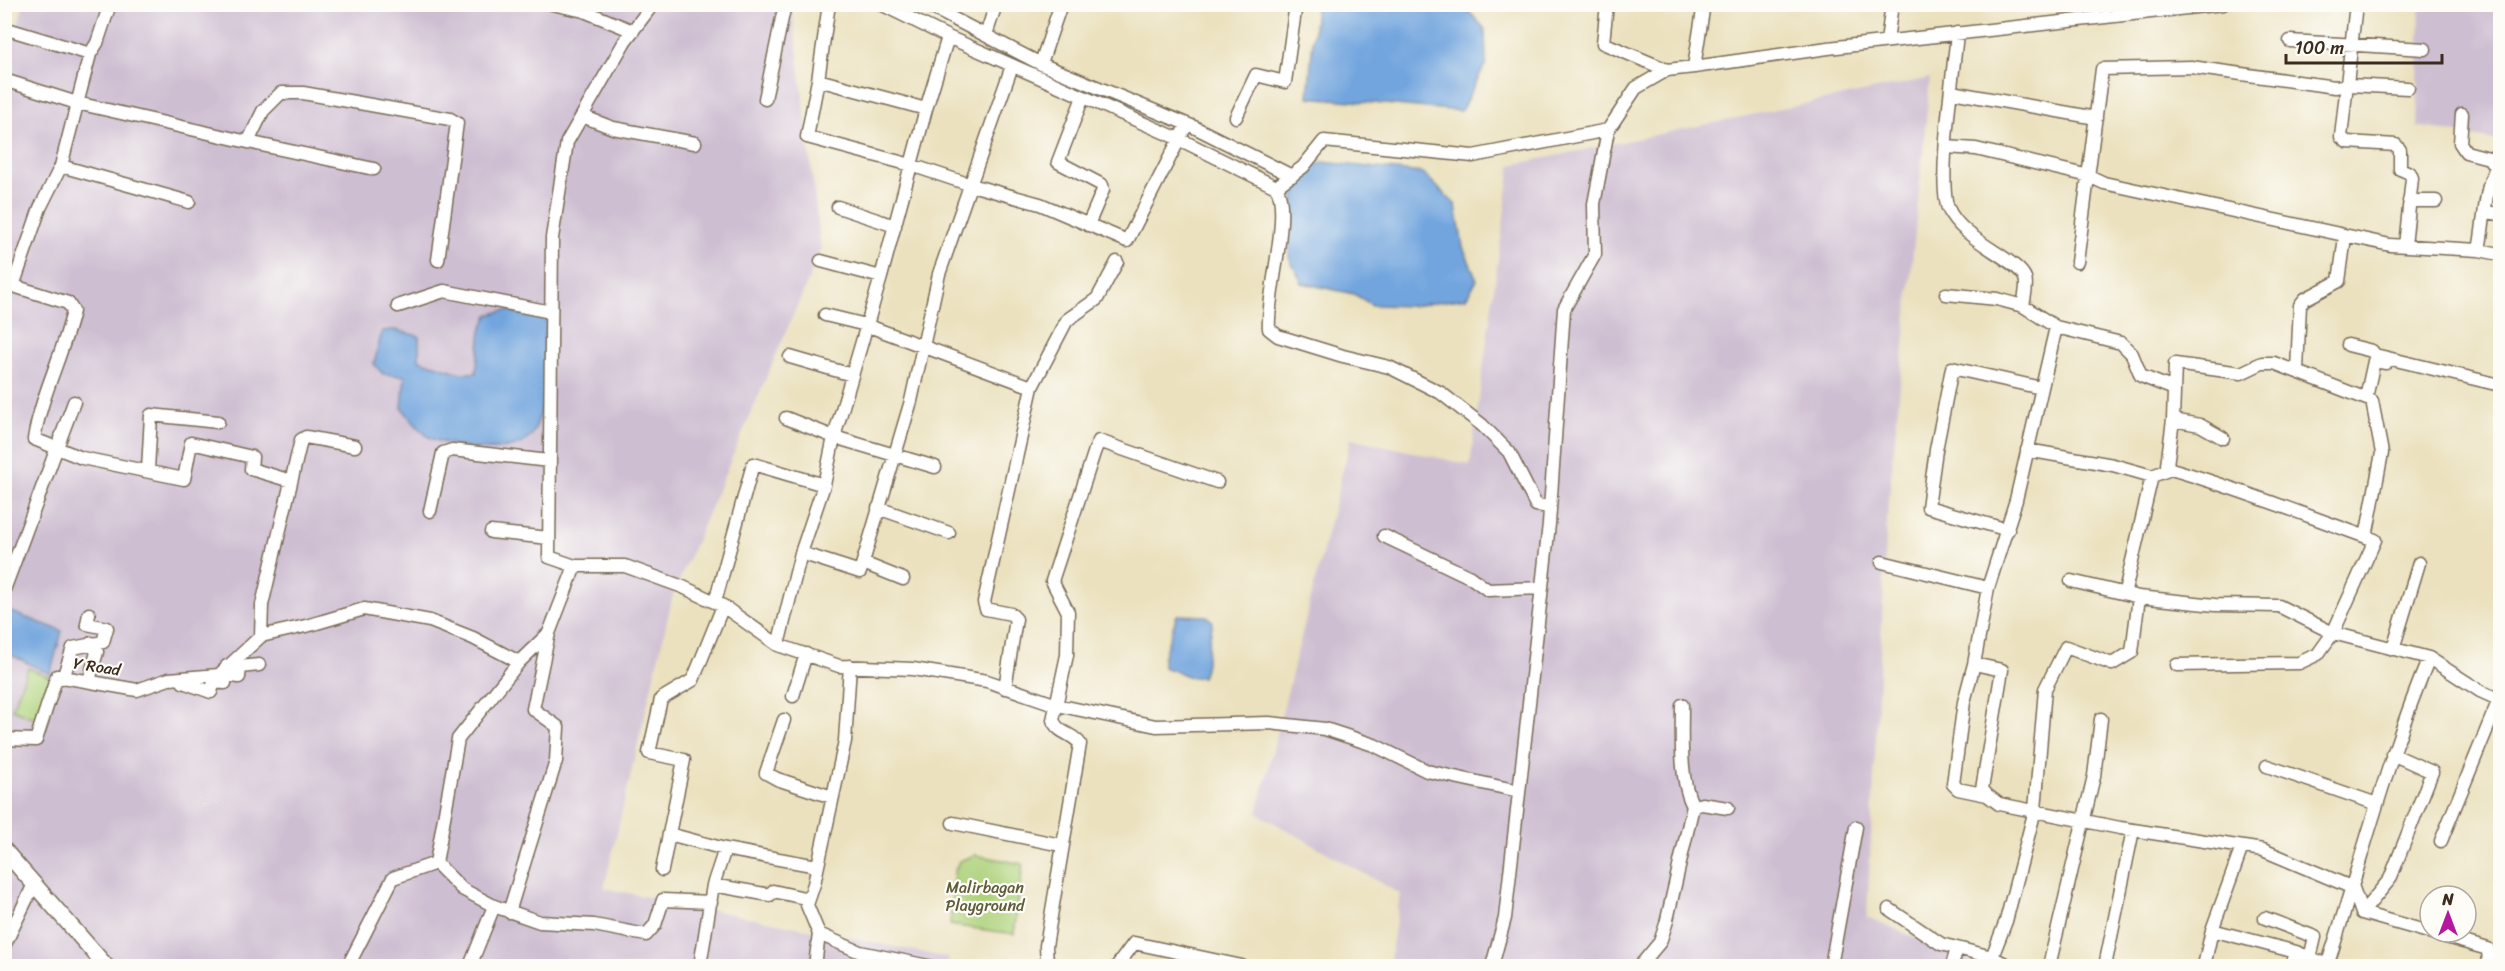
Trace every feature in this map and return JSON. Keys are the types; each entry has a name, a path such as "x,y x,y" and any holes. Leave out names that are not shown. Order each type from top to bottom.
{"main road":[{"path":"4,850 106,966"}],"street":[{"path":"110,4 97,43 90,54 61,166 40,208 9,285 72,306 67,340 37,421 33,439 82,458 184,479 191,443 252,457 251,469 291,481"},
{"path":"552,4 584,11 633,31"},
{"path":"653,4 633,31 567,142 552,238 549,557 575,566 625,566 719,604 778,645 838,666 913,669 987,681 1057,705 1156,726 1269,723 1325,729 1374,745 1427,771 1519,790"},
{"path":"765,99 785,4"},
{"path":"829,4 807,137 911,165 971,186 1040,204 1126,241 1187,124"},
{"path":"881,4 1012,66 1179,139 1276,187 1280,193 1280,217 1268,319 1269,329 1278,336 1389,368 1441,393 1482,425 1509,452 1536,505 1550,507"},
{"path":"925,4 1041,63 1187,124 1292,176"},
{"path":"986,35 996,4"},
{"path":"1041,63 1061,4"},
{"path":"1236,117 1256,75 1285,82 1296,4"},
{"path":"1607,4 1603,43 1667,70"},
{"path":"1694,67 1704,4"},
{"path":"1887,41 1892,4"},
{"path":"1492,966 1504,918 1542,588 1564,309 1595,254 1594,204 1608,130 1636,88 1667,70 1887,41 2223,4"},
{"path":"2356,4 2349,85 2342,119 2343,141 2396,145 2400,150 2400,169 2410,173 2412,178 2405,246"},
{"path":"4,27 90,54"},
{"path":"1957,33 1946,147 1945,188 1948,208 1967,232 2025,277 2024,306"},
{"path":"778,645 801,553 824,485 834,437 948,37"},
{"path":"2290,41 2425,50"},
{"path":"801,553 860,573 911,401 939,274 1012,66"},
{"path":"2077,262 2102,69 2191,67 2324,86 2408,88"},
{"path":"4,80 77,103 374,169"},
{"path":"818,80 926,109"},
{"path":"1952,92 2096,118"},
{"path":"249,142 263,111 281,93 303,93 450,119 457,123 438,260"},
{"path":"1083,97 1058,162 1102,185 1103,190 1088,225"},
{"path":"2462,114 2460,143 2466,152 2489,158 2498,163 2486,201 2479,250"},
{"path":"582,116 613,128 695,143"},
{"path":"1276,187 1303,167 1324,141 1473,156 1608,130"},
{"path":"1946,147 1976,149 2089,176 2104,183 2345,237 2405,246 2479,250 2500,254"},
{"path":"61,166 189,202"},
{"path":"2409,201 2436,201"},
{"path":"838,207 895,226"},
{"path":"2486,212 2500,214"},
{"path":"2297,370 2300,304 2338,281 2345,237"},
{"path":"820,261 881,277"},
{"path":"1005,688 1016,620 1011,614 986,609 984,602 1032,387 1066,320 1097,299 1117,262"},
{"path":"398,306 444,291 550,312"},
{"path":"1946,294 1997,299 2024,306 2056,327 2121,343 2132,354 2141,376 2174,389"},
{"path":"825,315 866,325 1032,387"},
{"path":"1987,795 1958,789 1953,784 1964,702 1974,664 1988,588 2008,530 2056,327"},
{"path":"2348,345 2372,351 2375,355 2388,356 2500,385"},
{"path":"2366,398 2374,361 2386,363 2388,356"},
{"path":"790,357 852,375"},
{"path":"2177,665 2299,663 2318,654 2333,633 2375,540 2366,537 2225,485 2171,469 2167,465 2173,420 2175,364 2241,373 2262,363 2274,363 2372,401 2382,453 2366,537"},
{"path":"2008,530 1928,507 1936,450 1952,368 2042,388"},
{"path":"4,590 74,402"},
{"path":"148,470 151,415 218,422"},
{"path":"786,418 834,437 935,467"},
{"path":"2173,420 2200,425 2223,438"},
{"path":"261,636 262,605 299,446 306,437 355,446"},
{"path":"1052,966 1047,963 1046,946 1061,845 1080,744 1077,739 1065,734 1055,726 1053,720 1067,655 1068,612 1052,581 1099,441 1216,482"},
{"path":"430,511 443,453 452,450 549,460"},
{"path":"2027,450 2113,465 2152,476 2166,473 2171,469"},
{"path":"662,870 684,760 648,753 661,699 693,680 719,604 753,464 824,485"},
{"path":"2125,591 2152,476"},
{"path":"878,508 949,533"},
{"path":"491,532 549,538"},
{"path":"1384,536 1470,577 1488,590 1542,588"},
{"path":"1882,562 1988,588"},
{"path":"862,563 903,579"},
{"path":"2393,649 2419,563"},
{"path":"509,912 556,761 558,727 533,709 549,633 575,566"},
{"path":"2071,581 2125,591 2139,597 2215,604 2275,606 2333,633 2429,658 2480,691 2500,699 2441,841"},
{"path":"1992,957 2006,921 2035,810 2045,689 2052,671 2066,647 2112,664 2132,652 2139,597"},
{"path":"176,679 211,692 214,682 225,683 227,670 261,636 364,609 430,621 473,638 519,662"},
{"path":"63,678 73,648 103,642 106,628 87,624 89,614"},
{"path":"436,863 458,739 519,662 549,633"},
{"path":"88,681 97,651 91,643"},
{"path":"793,696 806,654"},
{"path":"2212,930 2296,952 2328,966 2392,754 2429,658"},
{"path":"1974,664 2002,670 1982,789 2000,804 2133,830 2263,850 2352,888 2362,913"},
{"name":"Y Road","path":"4,739 36,740 57,676 137,690 176,679 219,675 227,670 239,677 240,667 260,665"},
{"path":"815,966 819,934 807,905 845,741 850,666"},
{"path":"1640,966 1660,942 1666,924 1693,806 1689,798 1683,756 1682,705"},
{"path":"2049,966 2094,776 2101,719"},
{"path":"784,720 766,773 777,779 832,797"},
{"path":"2362,913 2391,879 2433,772 2392,754"},
{"path":"2267,766 2377,804"},
{"path":"1693,806 1702,804 1728,808"},
{"path":"953,823 1061,845"},
{"path":"1831,966 1856,827"},
{"path":"2105,966 2133,830"},
{"path":"669,834 725,849 817,866"},
{"path":"2204,966 2212,930 2242,847"},
{"path":"700,966 712,885 725,849"},
{"path":"436,863 462,890 494,906 540,922 594,925 646,935 655,925 663,900 711,902"},
{"path":"348,966 393,878 436,863"},
{"path":"4,946 34,884"},
{"path":"712,885 770,895 773,891 809,899"},
{"path":"470,966 494,906"},
{"path":"1889,909 1941,944 1992,957 2009,966"},
{"path":"2362,913 2487,949 2489,966"},
{"path":"2265,918 2315,937 2310,958"},
{"path":"819,934 860,951 928,966"},
{"path":"1117,966 1134,943 1242,966"},
{"path":"1952,966 1958,948"},
{"path":"2292,966 2296,952"}],"shaded area":[{"path":"23,5 792,5 821,250 673,595 604,888 949,958 947,966 4,966 4,78"},
{"path":"2420,5 2500,5 2500,141 2417,126"},
{"path":"1930,78 1887,519 1867,917 1982,966 1389,966 1400,894 1257,813 1351,438 1470,465 1511,165"}],"green space":[{"path":"28,668 52,678 37,719 12,709"},
{"name":"Malirbagan Playground","path":"975,855 1023,864 1014,934 950,925 954,873 959,861"}],"water":[{"path":"1316,5 1463,5 1485,29 1486,63 1461,111 1308,97"},
{"path":"1323,162 1423,173 1456,205 1463,247 1477,280 1466,298 1413,306 1372,305 1354,294 1302,283 1289,257 1295,186 1306,170"},
{"path":"507,310 546,321 548,347 545,392 534,431 527,440 502,449 470,448 427,436 402,408 405,376 383,374 374,364 382,331 395,330 419,336 419,360 461,373 476,373 481,331 488,315"},
{"path":"6,610 62,631 50,674 5,652"},
{"path":"1177,615 1207,616 1213,622 1202,677 1190,677 1163,667 1163,658"}]}
